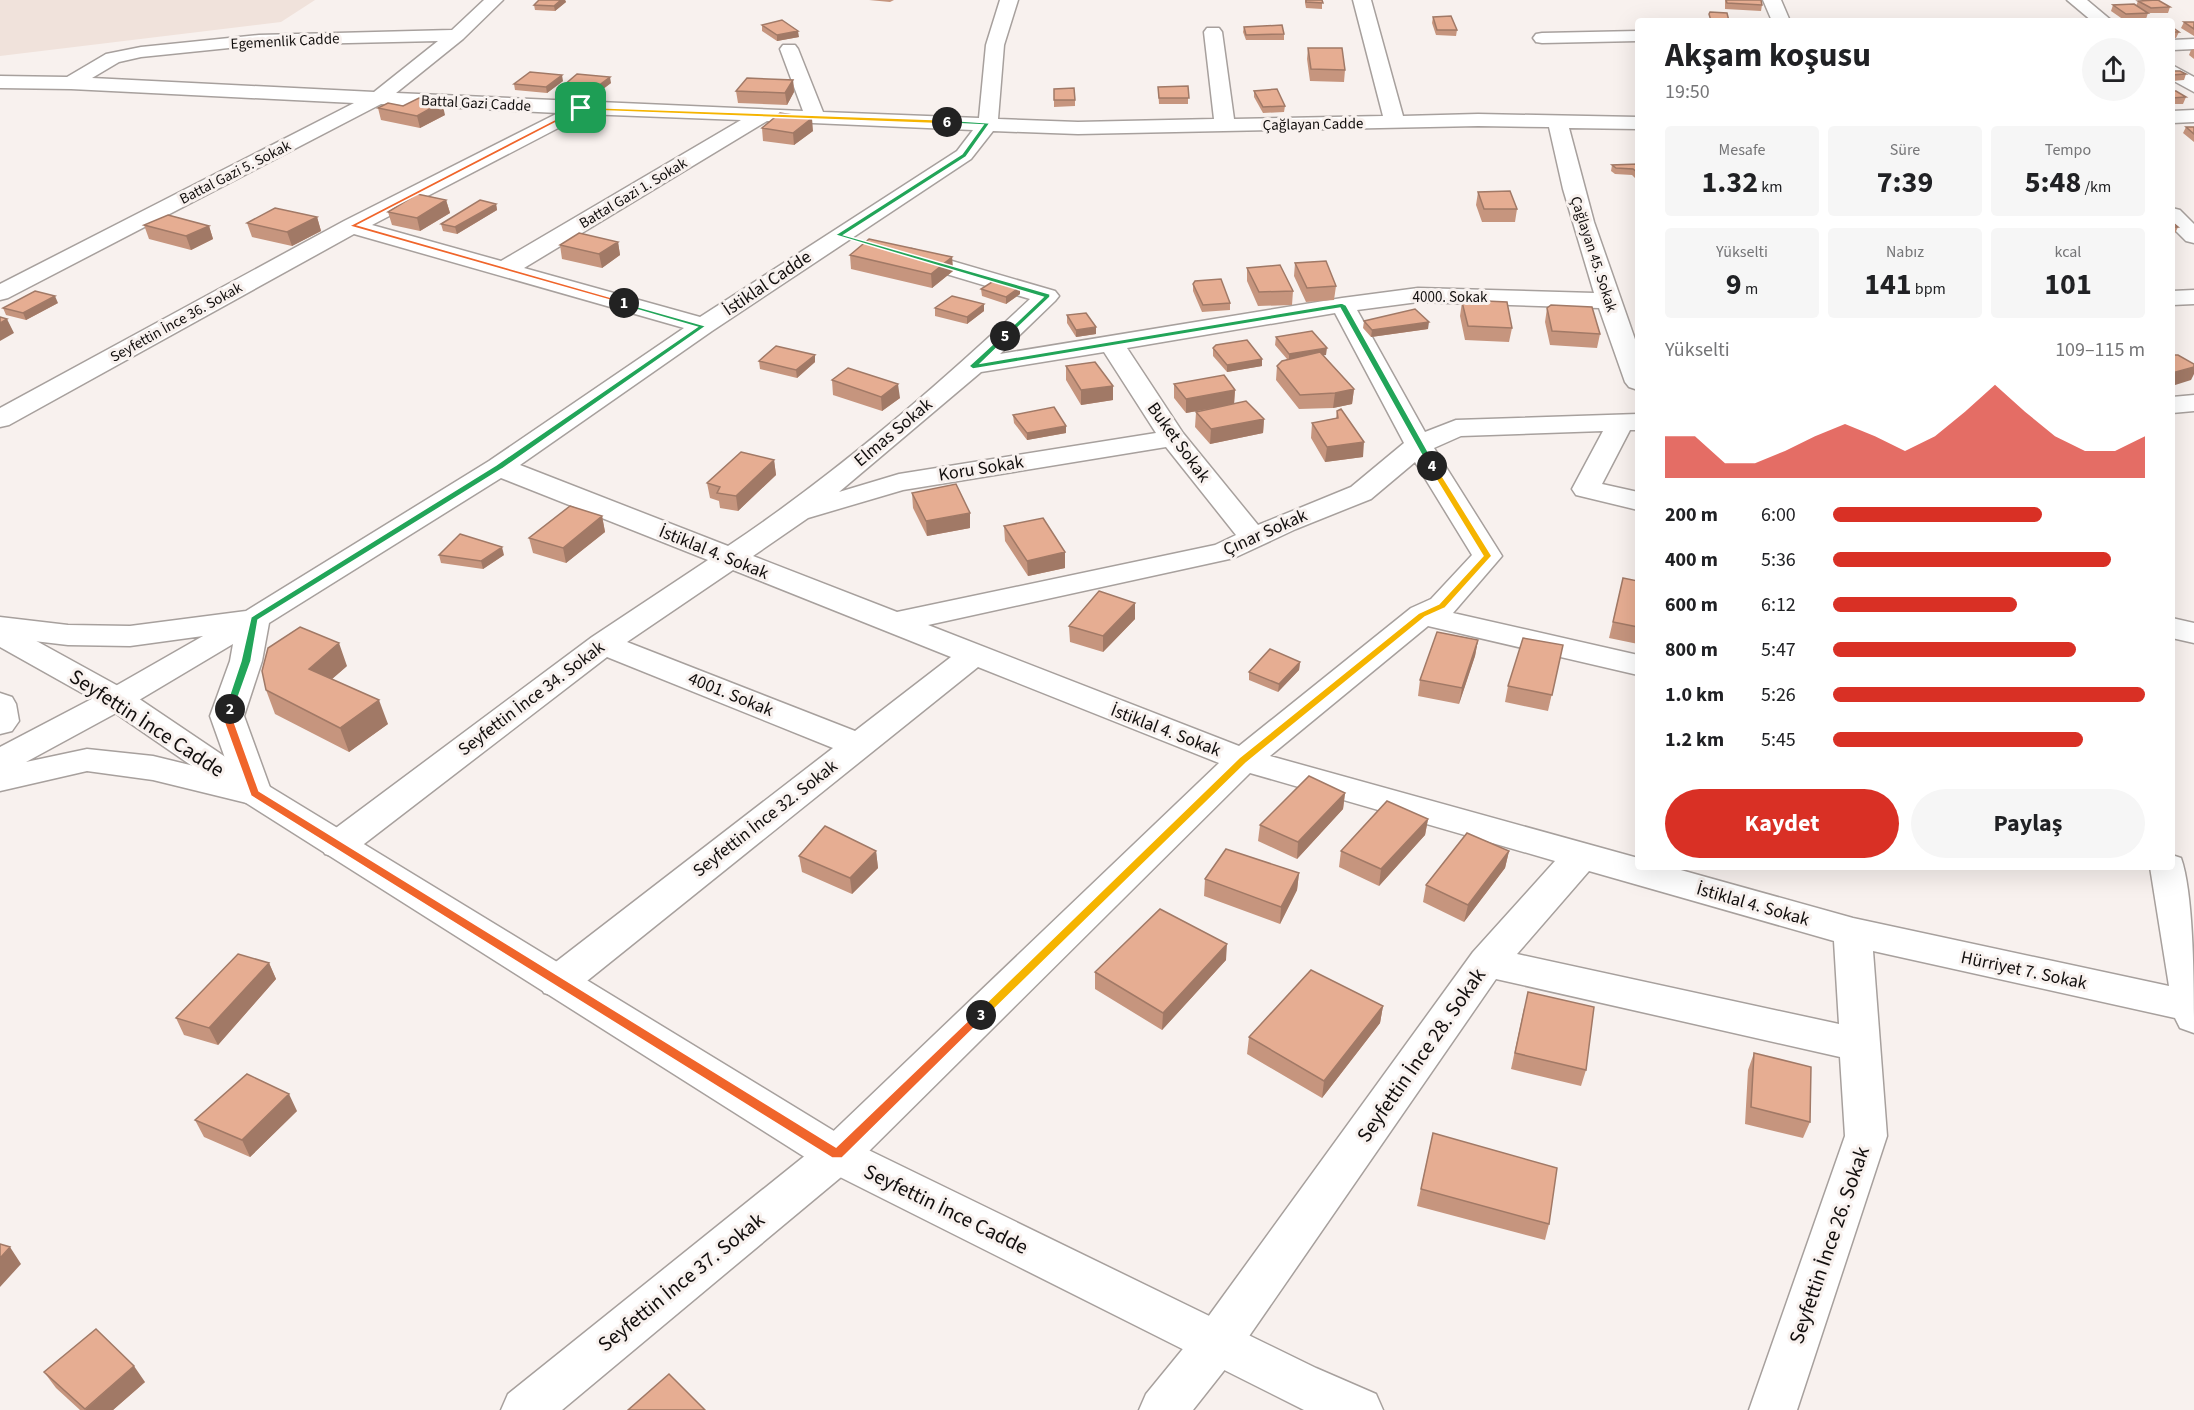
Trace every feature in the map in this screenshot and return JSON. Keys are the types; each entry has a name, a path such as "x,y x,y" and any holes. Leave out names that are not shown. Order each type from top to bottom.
{"street":[{"path":"457,34 494,0"},
{"name":"İstiklal Cadde","path":"0,761 117,699 254,619 499,467 702,326 964,155 987,123 995,45 1009,0"},
{"path":"1362,0 1395,123"},
{"path":"1772,0 1780,18"},
{"path":"2076,0 2099,18"},
{"path":"1213,32 1225,126"},
{"name":"Egemenlik Cadde","path":"71,83 113,58 141,52 272,40 457,34"},
{"name":"Battal Gazi 5. Sokak","path":"0,293 378,98 457,34"},
{"path":"1542,38 1635,36"},
{"path":"243,61 272,40"},
{"path":"2175,45 2194,45"},
{"path":"789,49 816,119"},
{"path":"2175,73 2194,86"},
{"path":"205,90 224,75"},
{"name":"Battal Gazi Cadde","path":"0,82 71,83 816,119 987,123"},
{"name":"Seyfettin İnce 36. Sokak","path":"0,419 352,226 581,108"},
{"name":"Battal Gazi 1. Sokak","path":"505,269 762,116"},
{"path":"2175,117 2194,116"},
{"name":"Çağlayan Cadde","path":"987,123 1078,128 1478,120 1635,123"},
{"name":"Çağlayan 45. Sokak","path":"1558,123 1567,170 1635,374"},
{"path":"2175,218 2194,236"},
{"path":"352,226 702,326"},
{"name":"Elmas Sokak","path":"730,559 794,515 973,366 1047,296 839,235"},
{"name":"4000. Sokak","path":"973,366 1342,305 1418,295 1609,301"},
{"path":"2175,298 2194,297"},
{"path":"1342,305 1419,445"},
{"name":"Buket Sokak","path":"1111,343 1173,438 1253,537"},
{"path":"2175,405 2194,403"},
{"path":"1630,422 1586,489 1635,500"},
{"name":"Çınar Sokak","path":"892,623 1224,552 1253,537 1361,493 1419,445 1456,428 1630,422"},
{"name":"Koru Sokak","path":"794,515 899,482 1173,438"},
{"name":"Seyfettin İnce 37. Sokak","path":"525,1410 837,1155 1243,760 1422,615 1442,606 1487,556 1419,445"},
{"name":"İstiklal 4. Sokak","path":"499,467 1243,760 1853,932"},
{"name":"Seyfettin İnce 34. Sokak","path":"338,845 603,644 730,559"},
{"path":"1422,615 1635,664"},
{"path":"0,627 68,635 130,636 254,619 246,661 227,716 255,793"},
{"path":"2175,629 2194,633"},
{"name":"Seyfettin İnce Cadde","path":"0,634 117,699 255,793 837,1155 1217,1343 1359,1410"},
{"name":"4001. Sokak","path":"603,644 858,745"},
{"name":"Seyfettin İnce 32. Sokak","path":"558,982 973,655"},
{"path":"0,704 2,721 0,723"},
{"path":"0,779 87,760 153,768 255,793"},
{"path":"1487,962 1581,856"},
{"path":"2169,870 2193,1010"},
{"name":"Hürriyet 7. Sokak","path":"1853,932 2193,1010"},
{"name":"Seyfettin İnce 26. Sokak","path":"1773,1410 1866,1136 1853,932"},
{"name":"Seyfettin İnce 28. Sokak","path":"1163,1410 1217,1343 1487,962 1860,1045"}],"shaded area":[{"path":"0,0 315,0 281,22 0,56"}],"building":[{"path":"539,0 561,0 554,6 534,5"},
{"path":"1306,0 1322,0 1323,3 1306,2"},
{"path":"1726,0 1761,0 1762,5 1727,3"},
{"path":"2158,0 2170,7 2151,8 2138,1"},
{"path":"2134,4 2148,13 2126,14 2113,5"},
{"path":"1710,12 1727,13 1728,18 1710,18"},
{"path":"1451,16 1457,30 1437,30 1433,17"},
{"path":"782,20 798,31 777,35 762,25"},
{"path":"2184,22 2194,22 2194,29"},
{"path":"1282,25 1284,34 1246,35 1244,27"},
{"path":"1308,48 1342,48 1345,70 1311,69"},
{"path":"2175,71 2180,71 2186,74 2175,75"},
{"path":"530,72 562,75 546,87 514,84"},
{"path":"577,74 610,77 594,89 563,86"},
{"path":"747,78 793,80 785,93 736,91"},
{"path":"1188,86 1189,98 1159,98 1158,87"},
{"path":"1074,88 1075,100 1054,100 1054,89"},
{"path":"1277,89 1285,106 1263,107 1254,91"},
{"path":"2175,91 2176,91 2186,97 2175,98"},
{"path":"419,98 442,102 417,116 378,108 388,103 403,106"},
{"path":"780,113 812,118 793,133 762,128"},
{"path":"2186,127 2194,127 2194,134"},
{"path":"1635,164 1635,171 1616,168 1612,165"},
{"path":"1510,191 1517,209 1484,209 1478,192"},
{"path":"417,194 446,200 417,218 388,212"},
{"path":"480,200 496,204 455,227 441,224"},
{"path":"275,208 317,217 287,232 247,223"},
{"path":"168,215 209,226 186,236 144,225"},
{"path":"579,233 618,242 599,254 560,245"},
{"path":"869,239 952,257 931,274 850,255"},
{"path":"1326,261 1336,286 1307,288 1295,263"},
{"path":"1280,265 1293,291 1259,292 1247,268"},
{"path":"1221,279 1230,303 1203,305 1193,284 1195,281"},
{"path":"995,280 1020,287 1006,297 981,289"},
{"path":"35,291 55,296 23,313 3,308"},
{"path":"952,296 984,304 967,317 935,308"},
{"path":"1465,300 1507,302 1512,328 1468,326 1462,302"},
{"path":"1551,305 1592,307 1600,334 1552,331 1547,308"},
{"path":"1415,309 1429,322 1372,330 1364,321"},
{"path":"1086,313 1096,327 1076,330 1067,315"},
{"path":"1312,331 1327,348 1289,354 1276,337"},
{"path":"1247,340 1262,359 1227,365 1213,348 1216,345"},
{"path":"776,346 815,355 796,370 759,361"},
{"path":"1320,352 1354,389 1335,393 1300,395 1277,366 1282,361"},
{"path":"2175,355 2194,364 2194,367 2175,372"},
{"path":"1095,362 1113,386 1081,390 1066,366"},
{"path":"848,368 898,384 881,397 832,380"},
{"path":"1224,375 1235,390 1186,399 1174,384"},
{"path":"1246,401 1264,419 1211,429 1196,412"},
{"path":"1054,407 1066,426 1027,433 1013,415"},
{"path":"1341,409 1364,442 1327,447 1312,423 1338,418 1337,411"},
{"path":"741,452 774,460 736,496 717,493 720,487 707,483"},
{"path":"956,484 970,513 926,521 912,493"},
{"path":"570,506 602,516 563,548 529,538"},
{"path":"1043,518 1065,552 1027,561 1004,526"},
{"path":"460,534 502,547 481,561 439,555"},
{"path":"1623,578 1635,580 1635,626 1613,622"},
{"path":"1099,591 1135,603 1103,636 1069,626"},
{"path":"300,627 339,643 309,669 379,700 340,728 266,690 262,671 268,648"},
{"path":"1437,632 1478,640 1462,688 1420,680"},
{"path":"1523,638 1563,645 1552,695 1508,686"},
{"path":"1270,649 1300,662 1279,684 1249,672"},
{"path":"1309,776 1345,793 1298,842 1260,825"},
{"path":"1387,801 1428,819 1381,869 1341,851"},
{"path":"825,826 876,851 850,878 799,856"},
{"path":"1467,833 1509,851 1468,905 1426,885"},
{"path":"1226,849 1299,873 1281,907 1205,879"},
{"path":"1160,909 1227,944 1163,1013 1095,972"},
{"path":"238,954 269,963 209,1028 176,1018"},
{"path":"1311,970 1383,1006 1324,1081 1249,1037"},
{"path":"1528,992 1594,1007 1586,1070 1515,1053"},
{"path":"1754,1053 1811,1067 1810,1122 1751,1107"},
{"path":"247,1074 289,1094 242,1140 195,1120"},
{"path":"1433,1133 1557,1168 1549,1224 1421,1189"},
{"path":"0,1244 10,1247 0,1258"},
{"path":"96,1329 134,1366 85,1409 44,1372"},
{"path":"669,1374 705,1410 628,1410"}],"route":[{"path":"581,108 816,119 987,123 964,155 839,235 1047,296 973,366 1342,305 1419,445 1487,556 1442,606 1422,615 1243,760 837,1155 255,793 227,716 246,661 254,619 499,467 702,326 352,226 581,108"}]}
